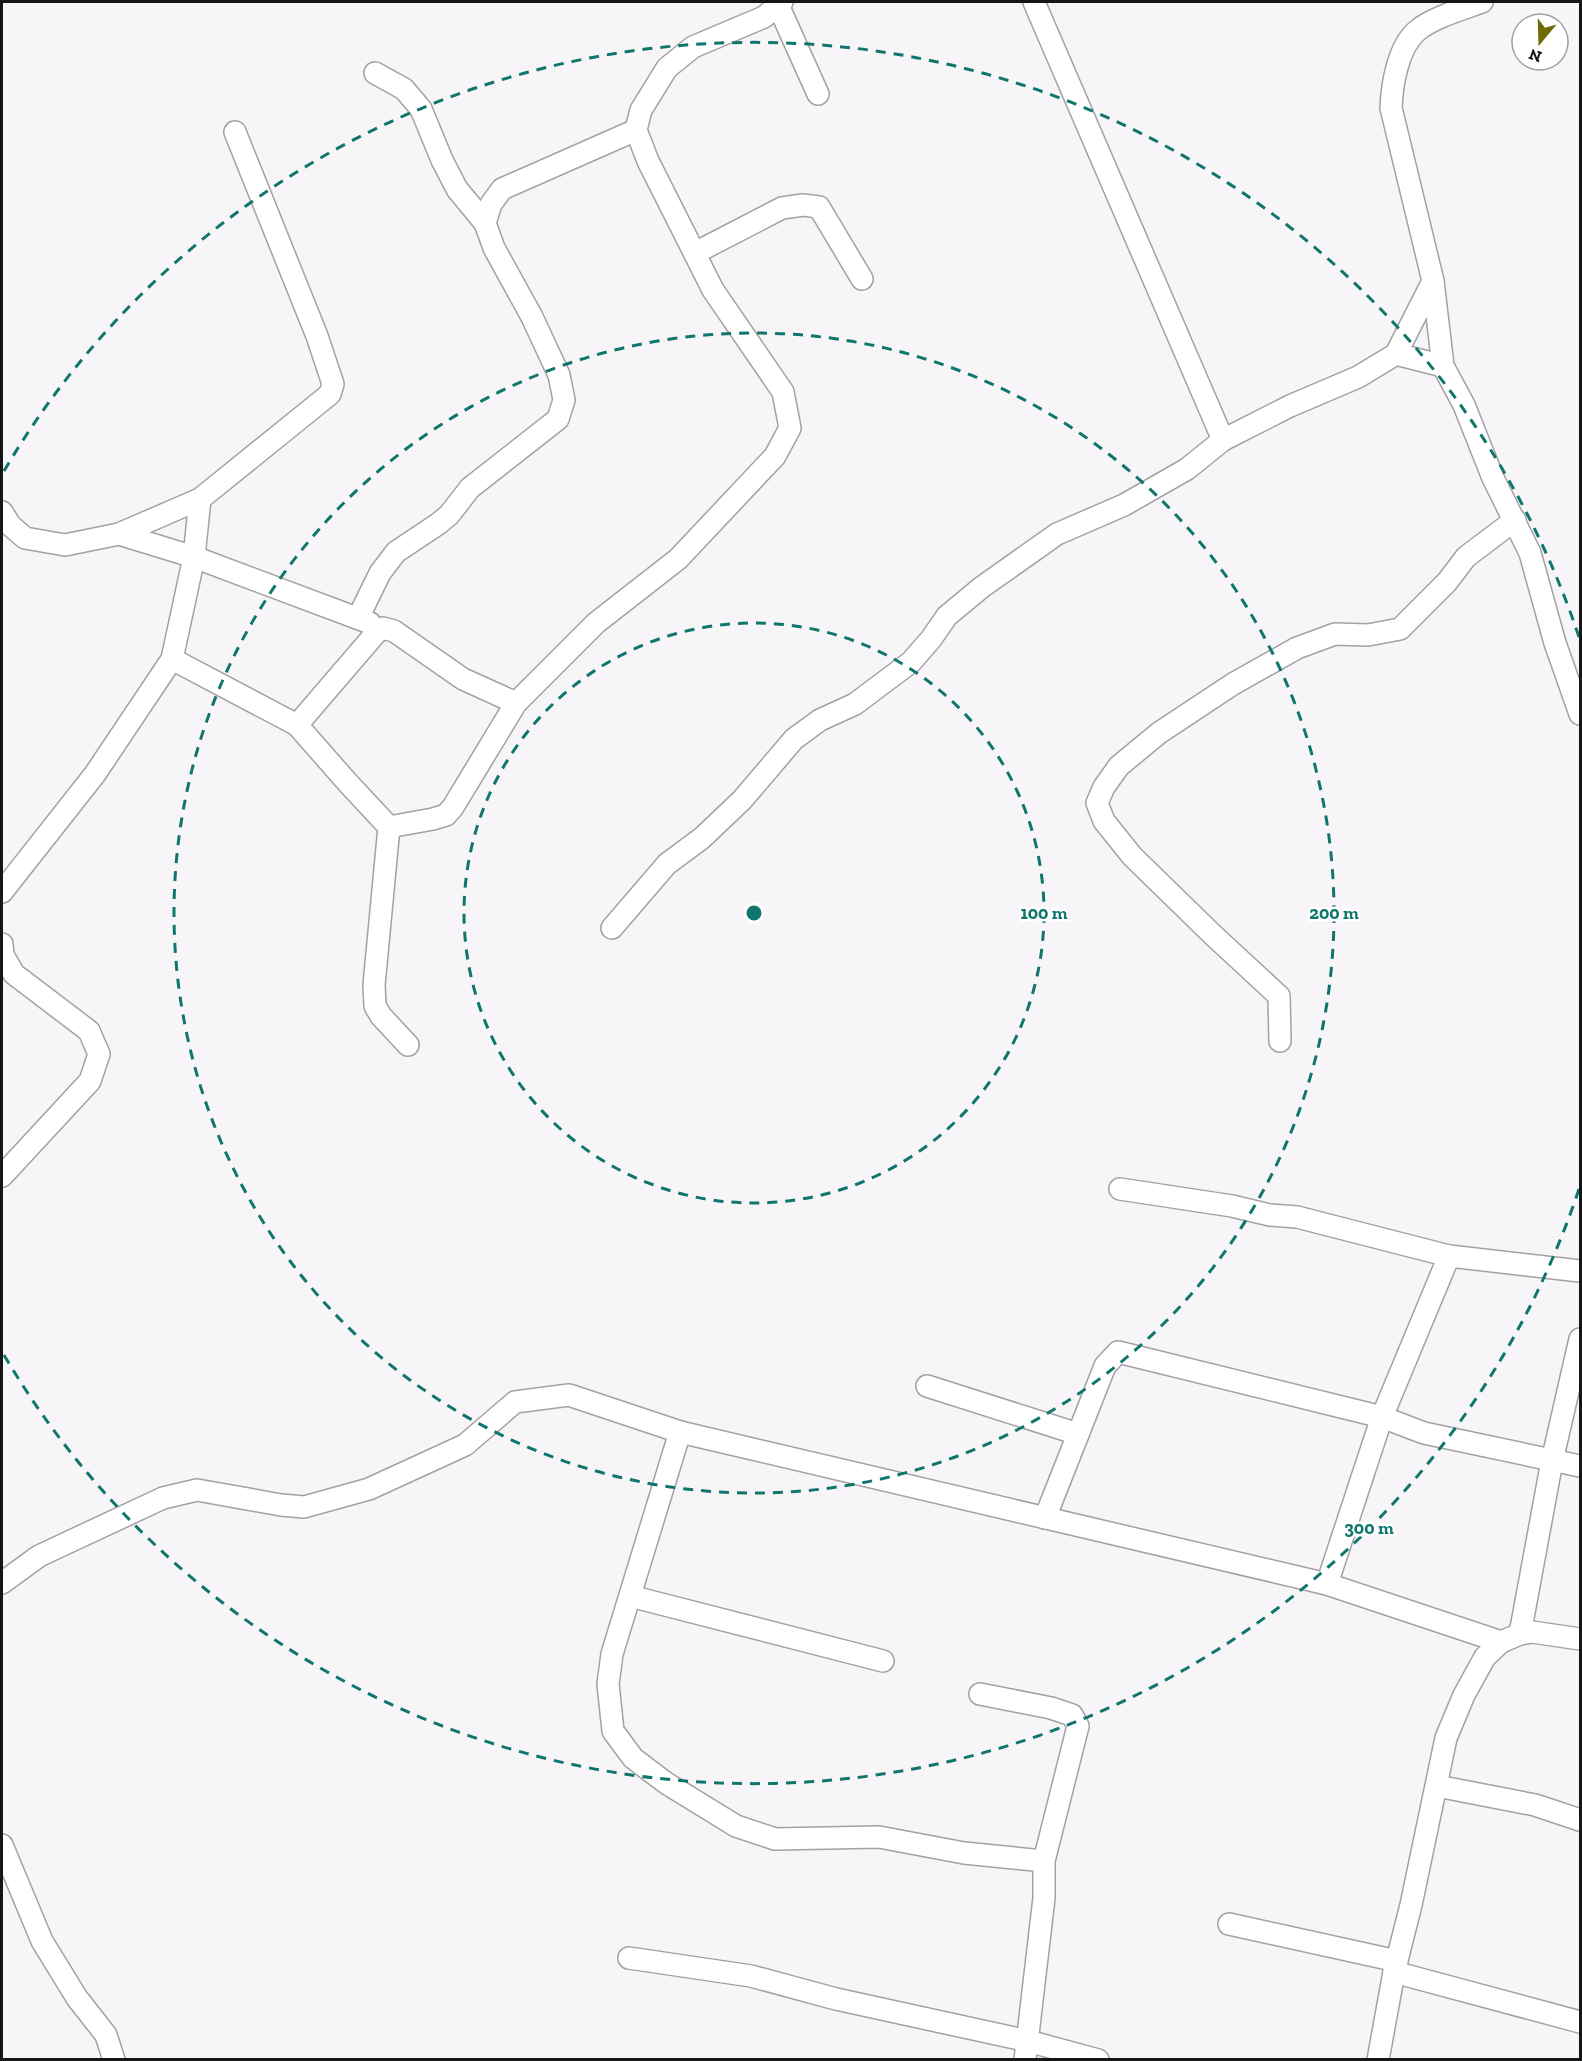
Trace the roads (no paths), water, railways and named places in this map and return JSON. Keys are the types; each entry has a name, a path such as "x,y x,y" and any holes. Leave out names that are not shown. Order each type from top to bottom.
{"street":[{"path":"1034,2 1223,440"},
{"path":"1482,2 1446,15 1418,30 1406,44 1392,85 1391,108 1433,281 1443,366 1464,405 1493,478 1530,553 1555,643 1581,714"},
{"path":"389,827 446,815 516,703 596,623 678,559 775,456 790,428 783,392 713,290 648,161 636,130 640,110 667,68 693,47 764,17 780,3 818,94"},
{"path":"358,618 380,573 396,552 444,519 470,488 558,419 564,400 559,375 532,317 494,248 485,223 457,189 421,109 404,89 375,73"},
{"path":"485,223 491,204 502,189 636,130"},
{"path":"2,512 10,525 25,538 65,545 119,534 200,499 330,394 333,384 317,336 235,132"},
{"path":"695,253 782,208 803,205 819,207 862,279"},
{"path":"612,928 666,864 702,838 742,800 794,739 820,720 855,704 911,662 947,616 982,587 1057,534 1124,505 1187,469 1223,440 1290,406 1358,377 1396,354 1433,281"},
{"path":"1396,354 1443,366"},
{"path":"2,892 95,774 172,658 194,557 200,499"},
{"path":"1280,1041 1279,996 1132,856 1104,821 1097,803 1104,787 1119,766 1159,733 1233,684 1297,648 1335,634 1368,634 1400,629 1447,582 1466,557 1515,520"},
{"path":"119,534 194,557 394,631 463,679 516,703"},
{"path":"297,725 376,633 383,628"},
{"path":"172,658 297,725 389,827 374,985 375,1006 381,1016 408,1045"},
{"path":"2,944 3,955 14,974 89,1031 99,1054 90,1081 2,1176"},
{"path":"1120,1189 1232,1206 1270,1215 1297,1217 1449,1256 1581,1271"},
{"path":"1327,1584 1382,1417 1449,1256"},
{"path":"1510,1638 1581,1340"},
{"path":"1045,1518 1105,1366 1118,1352 1382,1417 1424,1433 1581,1466"},
{"path":"927,1386 1078,1434"},
{"path":"2,1583 39,1556 163,1498 197,1490 304,1507 369,1489 465,1445 515,1402 569,1395 680,1432 1327,1584 1510,1638"},
{"path":"680,1432 612,1654 608,1684 613,1731 633,1758 666,1783 736,1826 775,1839 879,1837 964,1853 1044,1861"},
{"path":"630,1596 883,1661"},
{"path":"1378,2060 1395,1967 1411,1905 1446,1738 1464,1695 1485,1657 1510,1638 1532,1632 1581,1639"},
{"path":"980,1694 1051,1708 1072,1715 1078,1726 1044,1861 1044,1898 1027,2050"},
{"path":"1437,1786 1535,1805 1581,1820"},
{"path":"2,1845 42,1941 77,1998 106,2035 114,2060"},
{"path":"1229,1924 1395,1967 1581,2022"},
{"path":"628,1958 751,1976 1027,2050 1098,2060"}]}
